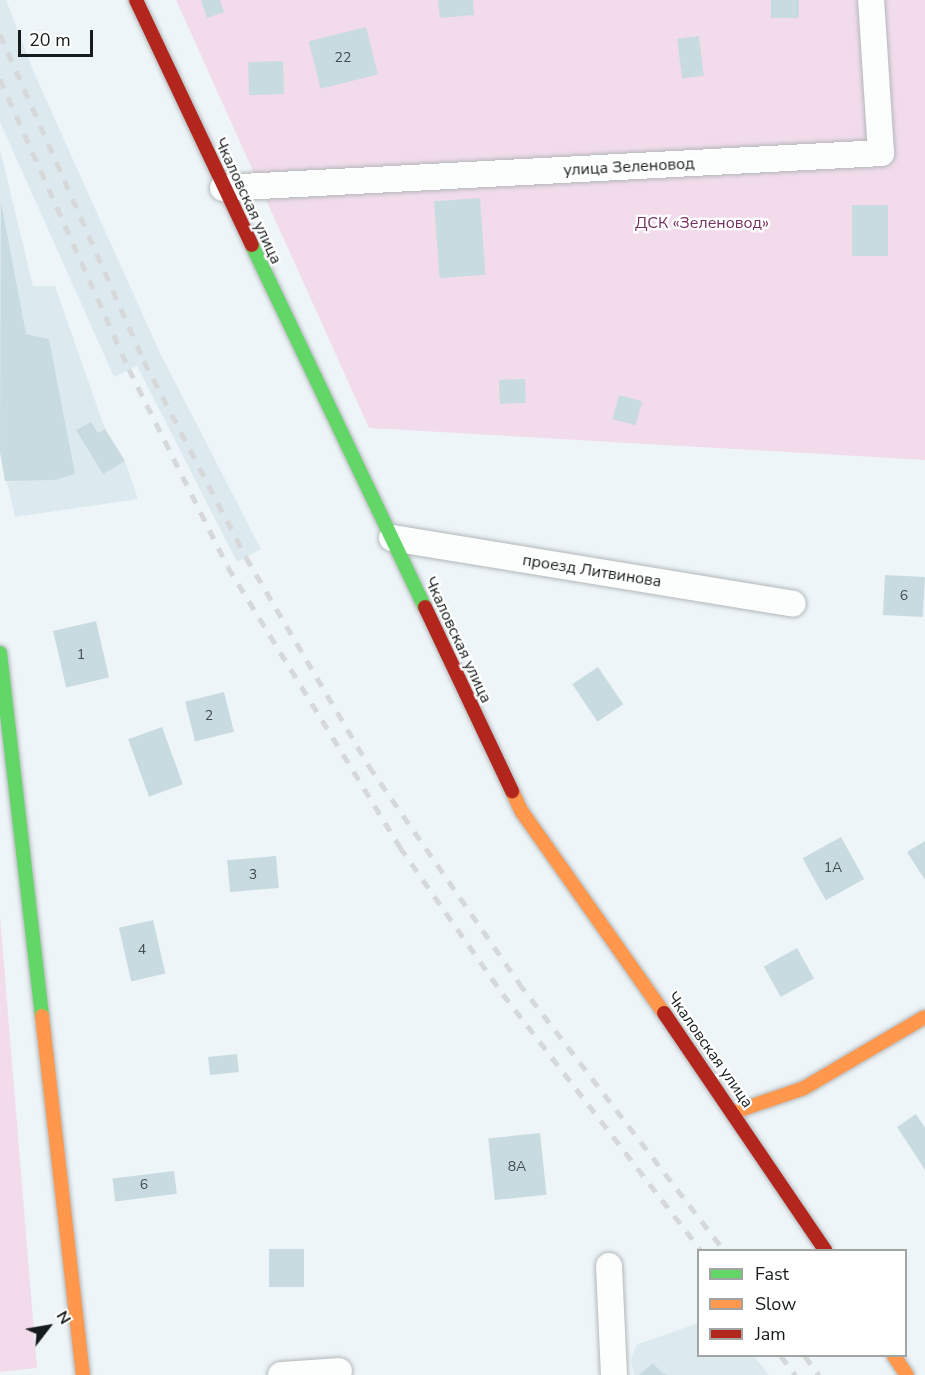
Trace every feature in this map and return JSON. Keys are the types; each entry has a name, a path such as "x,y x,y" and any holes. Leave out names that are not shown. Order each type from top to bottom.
{"street":[{"name":"Чкаловская улица","path":"136,0 223,188 522,812 734,1112 824,1249"},
{"name":"улица Зеленовод","path":"223,188 881,153 871,0"},
{"name":"проезд Литвинова","path":"392,538 793,604"},
{"path":"0,653 83,1375"},
{"path":"734,1112 804,1088 925,1017"},
{"path":"609,1266 610,1352 614,1375"},
{"path":"895,1357 907,1375"},
{"path":"281,1375 339,1371"}],"shaded area":[{"path":"0,0 6,0 35,75 160,353 261,549 237,562 137,366 114,377 0,122"},
{"path":"0,149 33,286 55,286 105,429 125,461 138,499 15,517 0,452"},
{"path":"697,1323 697,1357 755,1357 769,1375 634,1375 631,1360 636,1345"}],"green space":[{"name":"ДСК «Зеленовод»","path":"176,0 925,0 925,460 369,428"},
{"path":"0,916 37,1368 0,1372"}],"building":[{"path":"201,0 220,0 224,12 207,18"},
{"path":"438,0 473,0 474,15 440,18"},
{"path":"771,0 799,0 799,18 771,18"},
{"path":"366,27 378,75 321,89 309,41"},
{"path":"699,36 704,76 682,78 677,39"},
{"path":"283,61 284,94 249,95 248,62"},
{"path":"480,198 485,275 439,278 434,201"},
{"path":"1,202 26,334 49,339 75,474 55,480 5,481 0,452"},
{"path":"852,205 888,205 888,256 852,256"},
{"path":"525,379 526,403 500,404 499,380"},
{"path":"619,395 642,401 636,425 613,419"},
{"path":"91,422 98,433 105,429 125,461 103,474 76,430"},
{"path":"885,575 925,577 923,617 883,615"},
{"path":"96,621 109,678 66,687 53,631"},
{"path":"598,667 623,704 597,722 572,684"},
{"path":"224,692 234,732 195,741 185,702"},
{"path":"162,727 183,784 149,797 128,739"},
{"path":"841,837 864,879 826,900 803,858"},
{"path":"925,841 925,880 907,852"},
{"path":"276,856 279,888 230,892 227,860"},
{"path":"153,920 165,974 131,981 119,928"},
{"path":"797,948 814,979 781,997 764,966"},
{"path":"237,1054 239,1072 210,1075 208,1057"},
{"path":"916,1114 925,1128 925,1170 897,1127"},
{"path":"540,1133 546,1195 495,1200 488,1138"},
{"path":"174,1171 177,1194 115,1201 112,1179"},
{"path":"269,1249 304,1249 304,1287 269,1287"},
{"path":"653,1363 662,1373 668,1375 639,1375"}],"railway":[{"path":"0,34 144,361 246,557 369,766 519,983 723,1249"},
{"path":"0,79 129,369 228,567 400,847 503,994 700,1249"},
{"path":"782,1357 796,1375"},
{"path":"806,1357 819,1375"}],"traffic: fast":[{"path":"252,245 425,607"},
{"path":"0,653 42,1016"}],"traffic: slow":[{"path":"512,791 522,812 664,1013"},
{"path":"42,1016 83,1375"},
{"path":"734,1112 804,1088 925,1017"},
{"path":"895,1357 907,1375"}],"traffic: jam":[{"path":"136,0 252,245"},
{"path":"425,607 512,791"},
{"path":"664,1013 824,1249"}]}
